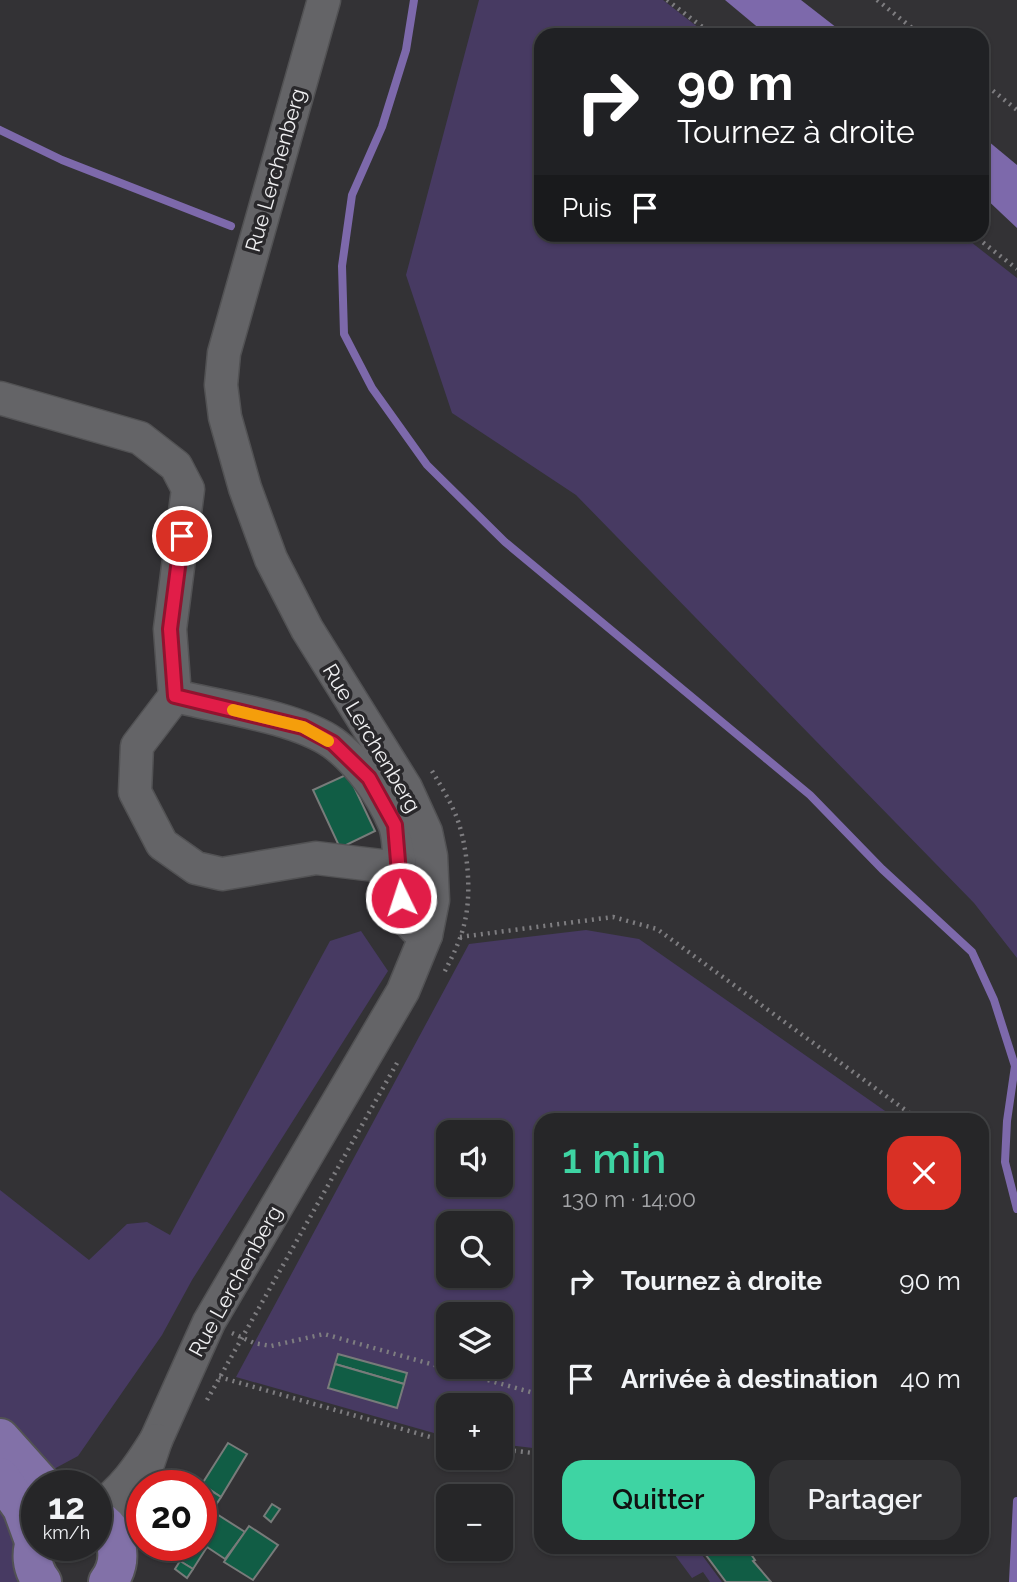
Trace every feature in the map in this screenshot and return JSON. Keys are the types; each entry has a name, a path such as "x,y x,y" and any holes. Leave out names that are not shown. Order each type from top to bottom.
{"main road":[{"path":"0,1438 29,1470"},
{"path":"0,1477 21,1507"},
{"path":"112,1534 115,1570"}],"street":[{"name":"Rue Lerchenberg","path":"115,1570 156,1440 209,1322 402,991 426,935 433,900 431,856 421,821 406,788 307,629 271,559 234,451 225,417 221,385 224,353 324,0"},
{"path":"0,398 140,438 176,466 188,489 170,629 175,696 138,746 135,792 162,844 196,867 222,874 316,858 399,868"},
{"path":"175,696 303,727 333,743 369,778 395,825 401,898 417,931 426,935"},
{"name":"Rue Lerchenberg","path":"112,1498 130,1480 156,1440"}],"path":[{"path":"667,0 704,28"},
{"path":"877,0 912,28"},
{"path":"989,88 1017,110"},
{"path":"982,242 1017,269"},
{"path":"426,935 434,938 460,937 614,917 657,929 909,1113"},
{"path":"209,1322 254,1343 271,1346 324,1334 534,1393"},
{"path":"189,1366 220,1378 436,1439"},
{"path":"216,1386 225,1369"},
{"path":"513,1451 534,1453"}],"shaded area":[{"path":"479,0 663,0 699,28 534,28 534,242 971,242 1017,278 1017,958 974,903 576,495 452,413 406,275"},
{"path":"725,0 801,0 837,28 759,28"},
{"path":"989,142 1017,165 1017,228 989,202"},
{"path":"586,930 639,939 888,1113 534,1113 534,1448 513,1446 513,1393 436,1393 436,1434 236,1377 469,944"},
{"path":"361,931 388,971 192,1280 162,1335 78,1456 52,1470 0,1421 0,1190 89,1260 127,1224 147,1222 170,1235 330,941"},
{"path":"0,1483 10,1497 20,1582 0,1582"},
{"path":"674,1554 701,1554 722,1582 710,1582 703,1572 692,1578"}],"building":[{"path":"348,774 375,831 340,848 313,790"},
{"path":"338,1354 407,1373 404,1384 335,1364"},
{"path":"335,1364 404,1384 397,1408 328,1388"},
{"path":"228,1443 247,1454 221,1497 217,1494 217,1470 211,1470"},
{"path":"272,1504 280,1509 271,1522 264,1516"},
{"path":"217,1514 245,1532 225,1559 217,1554"},
{"path":"249,1526 278,1545 253,1580 224,1562"},
{"path":"705,1554 751,1554 755,1560 753,1561 771,1582 726,1582"},
{"path":"180,1561 198,1561 193,1569"},
{"path":"180,1561 193,1569 187,1578 175,1569"}],"waterway":[{"path":"414,0 406,50 382,127 352,195 342,266 344,334 372,388 427,465 505,542 810,795 882,869 972,952 994,1000 1015,1066 1007,1121 1005,1162 1017,1209"},
{"path":"0,130 62,160 231,226"},
{"path":"1013,1582 1017,1501"}],"slow traffic":[{"path":"233,710 303,727 328,741"}],"route":[{"path":"182,536 170,629 175,696 303,727 333,743 369,778 395,825 401,898"}]}
